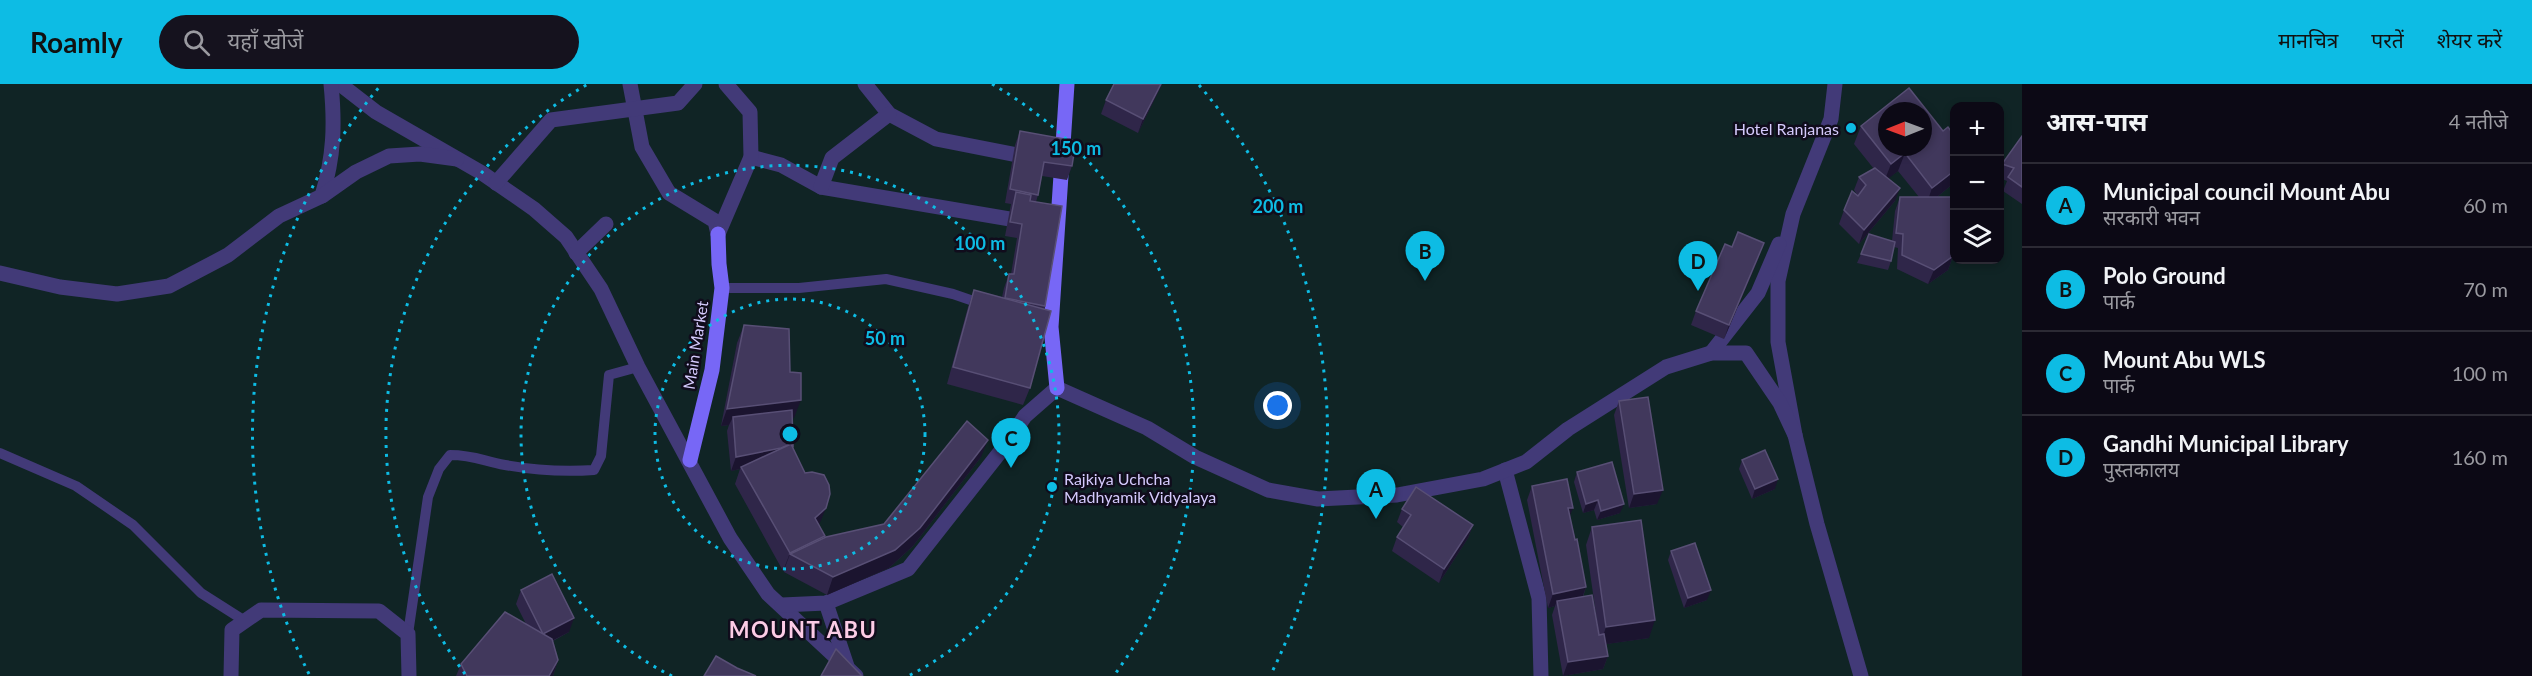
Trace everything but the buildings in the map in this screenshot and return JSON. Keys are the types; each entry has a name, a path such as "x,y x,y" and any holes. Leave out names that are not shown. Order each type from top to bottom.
{"main road":[{"path":"1057,388 1045,325 1058,227 1067,84"},
{"name":"Main Market","path":"690,460 712,369 722,288 718,234"}],"street":[{"path":"322,196 331,164 334,136 331,84"},
{"path":"340,84 376,112 496,183 534,209 566,237 601,289 638,367 730,538 768,594 852,672"},
{"path":"630,84 642,147 669,193 715,221 718,234"},
{"path":"496,183 551,120 678,103 694,84"},
{"path":"718,234 751,157 750,112 726,84"},
{"path":"865,84 889,114 936,139 1044,160 1063,157"},
{"path":"1711,353 1758,293 1831,119 1835,84"},
{"path":"821,187 832,158 889,114"},
{"path":"0,273 60,287 117,294 169,286 228,255 279,216 322,196 356,172 389,156 420,154 457,159"},
{"path":"751,157 781,165 821,187 1058,227"},
{"path":"1794,209 1778,281 1778,342 1795,435 1817,524 1861,676"},
{"path":"576,253 606,224"},
{"path":"782,605 826,603 908,569 1004,447 1025,416 1057,388 1147,428 1195,457 1268,490 1317,499 1397,495 1483,479 1526,462 1568,429 1665,367 1711,353 1746,353 1780,404 1795,435"},
{"path":"1505,470 1539,598 1541,676"},
{"path":"826,603 852,672"},
{"path":"231,676 232,630 261,610 379,611 408,633 409,676"}],"lane":[{"path":"722,288 799,288 886,279 953,294 996,309"},
{"path":"408,633 428,497 439,470 450,455 471,455 505,465 576,471 594,470 601,456 609,375 638,367"},
{"path":"0,453 76,486 133,525 201,593 245,621"}],"green space":[{"path":"0,84 2022,84 2022,676 0,676"}],"place":[{"name":"Hotel Ranjanas","path":"1851,128"},
{"name":"Polo Ground","path":"1425,281"},
{"name":"Gandhi Municipal Library","path":"1698,291"},
{"name":"Mount Abu WLS","path":"1011,468"},
{"name":"Rajkiya Uchcha Madhyamik Vidyalaya","path":"1052,487"},
{"name":"Municipal council Mount Abu","path":"1376,519"}],"district":[{"name":"MOUNT ABU","path":"803,629"}]}
